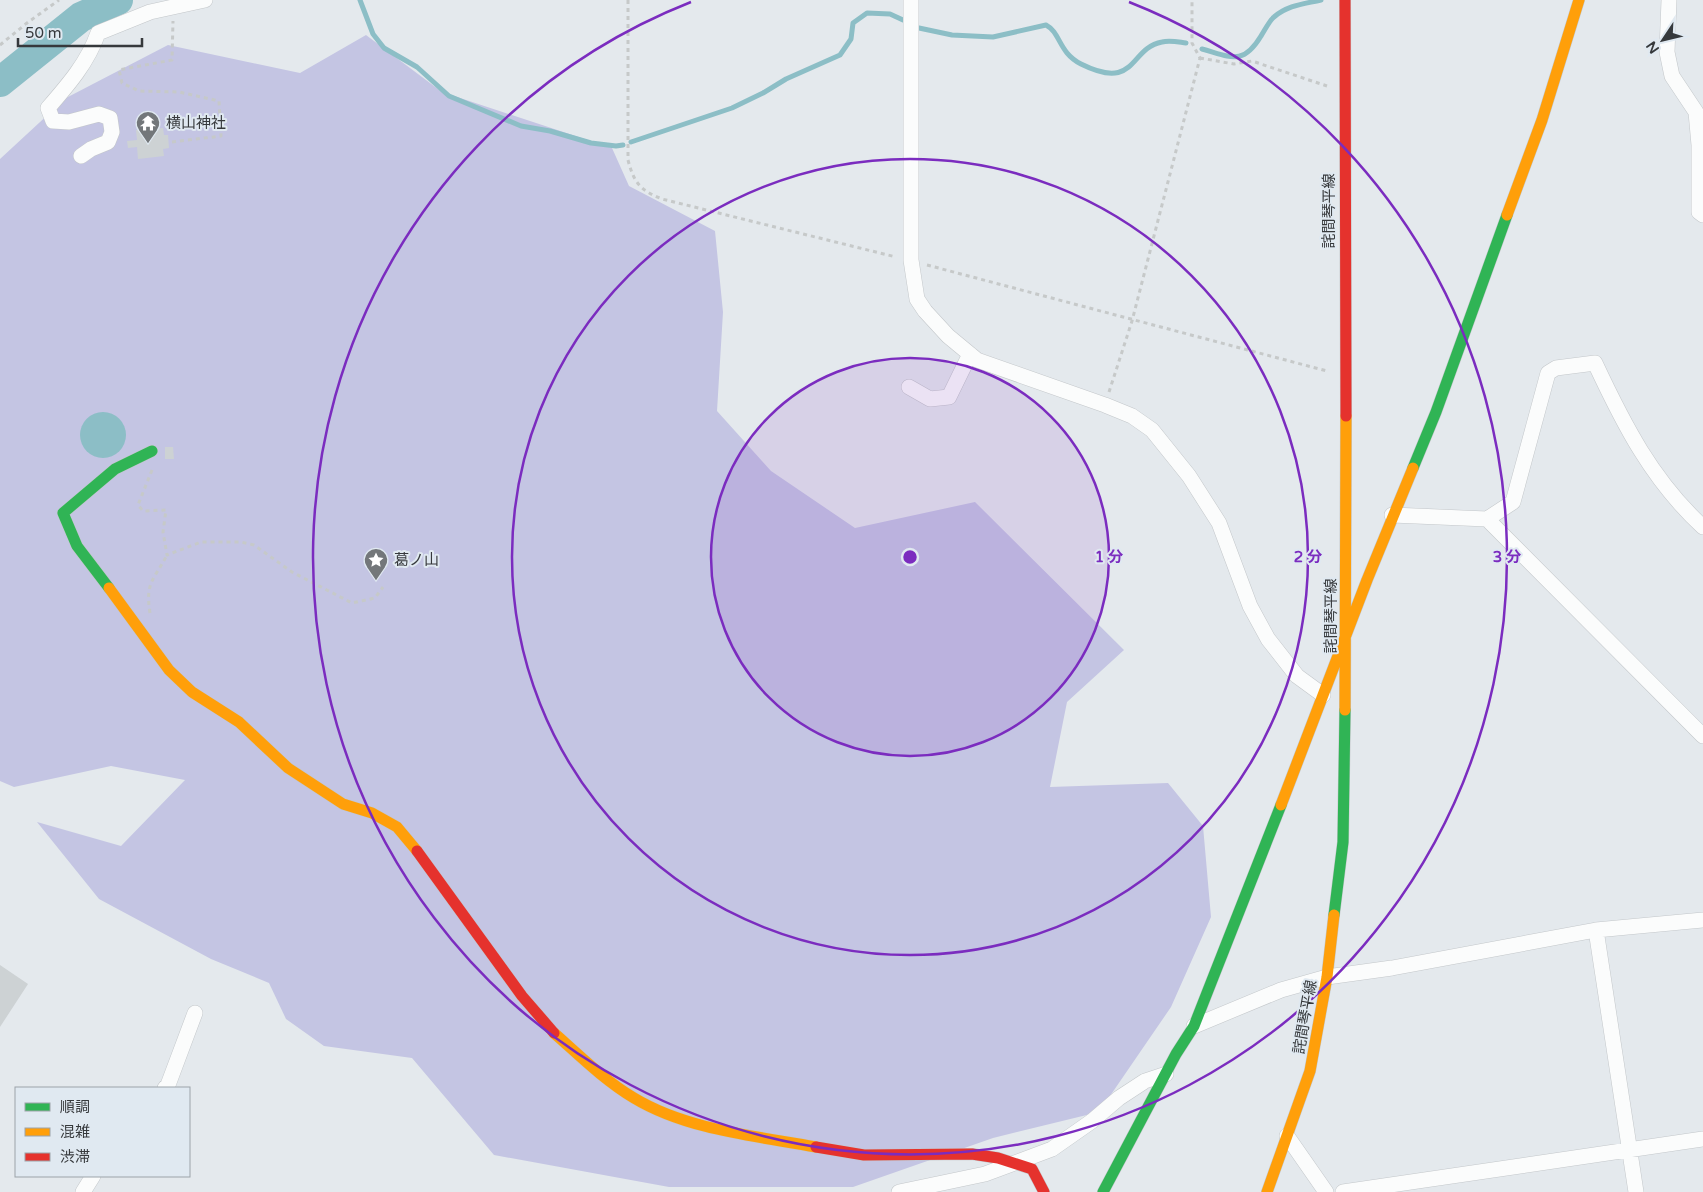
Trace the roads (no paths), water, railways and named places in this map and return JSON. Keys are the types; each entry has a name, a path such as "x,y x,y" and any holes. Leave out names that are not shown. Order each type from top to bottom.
{"street":[{"path":"81,156 91,148 108,142 112,132 110,118 99,114 69,122 53,121 48,108 63,92 92,50 98,33 174,4 205,0"},
{"path":"911,0 911,260 917,299 948,336 977,360 1105,404 1132,416 1152,430 1189,476 1219,523 1250,606 1268,639 1297,676 1323,695"},
{"name":"詫間琴平線","path":"1267,1192 1310,1071 1327,977 1343,842 1346,634 1344,375 1345,0"},
{"path":"1103,1192 1194,1026 1392,515 1436,412 1539,130 1562,61 1579,0"},
{"path":"1669,0 1667,52 1672,76 1696,112 1699,145 1699,212 1703,216"},
{"path":"909,386 930,399 949,397 970,354"},
{"path":"1392,515 1487,518 1513,502 1548,373 1556,368 1594,363 1627,431 1678,504 1703,527"},
{"path":"152,451 129,459 105,476 62,513 77,546 112,597 168,670 192,692 238,722 288,768 313,785 343,804 372,813 397,827 430,867 522,996 547,1027 597,1071 634,1098 686,1121 755,1136 864,1155 972,1154 998,1158 1032,1169 1044,1192"},
{"path":"1487,518 1703,736"},
{"path":"1194,1026 1282,990 1327,977 1392,968 1596,930 1703,920"},
{"path":"1596,930 1636,1192"},
{"path":"166,1087 195,1013"},
{"path":"899,1192 985,1174 1010,1163 1052,1149 1092,1121 1119,1098 1145,1081 1166,1074"},
{"path":"1287,1136 1326,1192"},
{"path":"1343,1192 1703,1139"},
{"path":"84,1192 92,1177"}],"waterway":[{"path":"0,82 81,17 118,0"},
{"path":"360,0 373,34 384,48 417,67 449,96 521,126 550,131 591,143 623,145"},
{"path":"1202,49 1229,56 1236,57 1242,55 1254,46 1270,21 1279,13 1296,6 1321,0"},
{"path":"631,142 732,108 786,79 840,55 851,39 853,23 867,13 890,14 903,20"},
{"path":"919,28 952,35 993,37 1046,25 1051,28 1068,54 1074,59 1099,71 1113,73 1123,71 1151,46 1168,41 1186,43"}],"place":[{"name":"横山神社","path":"148,144"},
{"name":"葛ノ山","path":"376,581"}]}
